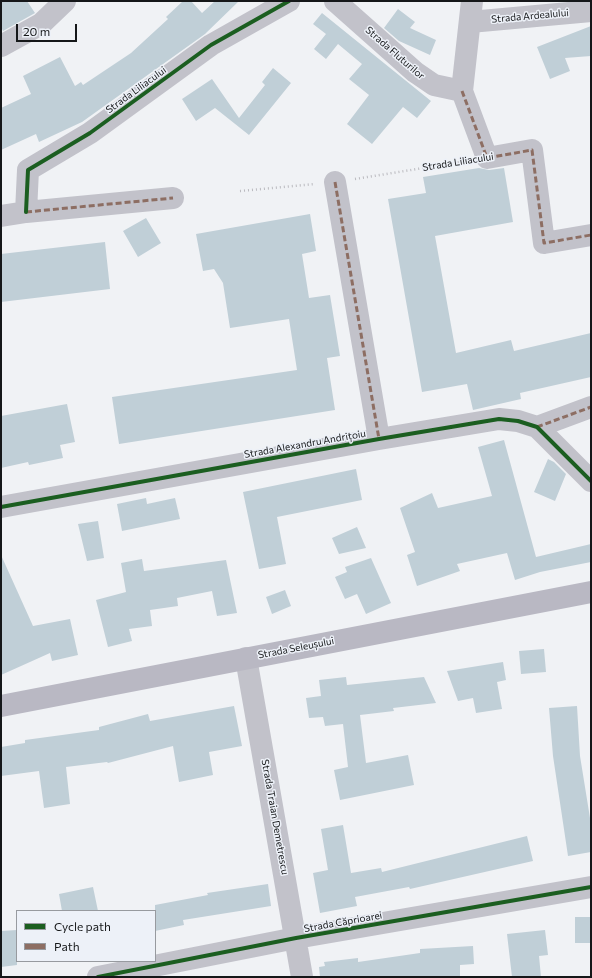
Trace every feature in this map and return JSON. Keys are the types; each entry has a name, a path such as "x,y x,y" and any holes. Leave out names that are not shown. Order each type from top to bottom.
{"main road":[{"name":"Strada Seleușului","path":"1,706 591,592"}],"street":[{"path":"1,46 41,24 65,1"},
{"name":"Strada Liliacului","path":"26,212 28,170 90,133 211,45 289,1"},
{"name":"Strada Fluturilor","path":"335,1 415,72 434,86 462,91"},
{"name":"Strada Ardealului","path":"471,11 591,10"},
{"path":"471,11 462,91 487,158"},
{"name":"Strada Liliacului","path":"487,158 532,150 544,243 591,234"},
{"path":"335,182 379,439"},
{"path":"1,216 26,212 173,198"},
{"path":"591,407 538,427 591,481"},
{"name":"Strada Alexandru Andrițoiu","path":"1,507 499,419 538,427"},
{"name":"Strada Traian Demetrescu","path":"246,658 302,977"},
{"name":"Strada Căprioarei","path":"98,977 296,938 591,887"}],"building":[{"path":"1,1 27,1 35,13 3,31 1,27"},
{"path":"183,1 191,1 202,13 215,1 239,1 205,34 82,122 39,142 36,134 1,150 1,108 31,94 23,76 60,57 75,86 81,82 83,85 131,53 168,19 166,17"},
{"path":"398,9 415,22 410,28 436,40 430,55 399,41 384,28"},
{"path":"322,13 431,101 417,118 403,107 372,144 347,124 369,95 349,79 362,64 338,44 326,59 314,49 326,34 313,24"},
{"path":"591,26 591,56 565,58 570,71 550,79 537,47"},
{"path":"273,68 291,83 249,135 215,108 196,121 182,99 212,79 239,118 265,85 262,82"},
{"path":"479,168 489,170 504,168 513,222 435,236 456,353 511,340 514,351 591,333 591,377 520,393 521,399 473,410 467,384 422,392 388,199 426,193 423,177"},
{"path":"310,214 316,251 302,254 309,298 330,295 340,356 327,358 335,410 119,444 112,397 297,370 289,319 230,328 223,283 214,269 203,271 196,234"},
{"path":"146,218 161,243 138,257 123,231"},
{"path":"105,242 110,289 1,302 1,254"},
{"path":"67,404 75,442 60,445 63,458 29,465 28,462 1,468 1,416"},
{"path":"504,440 536,557 591,544 591,562 540,572 515,580 507,553 457,564 460,571 417,586 407,555 415,552 400,508 432,493 438,508 492,496 478,447"},
{"path":"548,459 554,462 566,474 555,501 534,492"},
{"path":"356,469 362,500 277,517 286,564 259,569 243,492"},
{"path":"146,498 147,504 175,498 180,519 122,531 117,504"},
{"path":"98,521 104,558 87,561 78,524"},
{"path":"357,527 366,548 339,554 332,538"},
{"path":"1,555 33,626 70,619 78,655 52,661 50,653 1,675"},
{"path":"371,558 391,603 366,614 357,594 345,599 335,577 347,572 345,567"},
{"path":"142,559 144,571 226,560 237,613 217,616 212,591 177,598 178,606 150,610 152,626 129,629 132,641 108,647 96,600 126,592 121,563"},
{"path":"285,590 291,606 272,614 266,597"},
{"path":"544,649 546,672 521,674 519,651"},
{"path":"503,662 506,680 497,682 502,709 476,713 473,698 458,701 447,671"},
{"path":"346,677 347,685 424,677 436,703 393,708 394,711 360,715 366,763 408,755 414,785 340,800 334,770 348,767 343,724 325,726 323,717 309,718 306,698 321,696 319,680"},
{"path":"234,706 242,746 209,752 213,775 179,782 173,746 108,763 66,767 70,804 44,808 39,771 1,776 1,747 25,743 25,740 99,730 99,727 148,714 150,721"},
{"path":"577,706 580,756 591,818 591,852 568,856 553,756 549,708"},
{"path":"343,825 351,873 381,868 382,872 527,836 533,861 410,889 409,887 355,897 357,906 320,913 313,873 328,870 321,829"},
{"path":"268,884 271,906 183,920 184,925 156,931 155,905 208,895 207,893"},
{"path":"93,887 98,910 62,910 59,894"},
{"path":"575,917 591,917 591,943 575,943"},
{"path":"16,930 17,965 1,967 1,931"},
{"path":"545,930 548,955 539,956 541,977 512,977 507,934"},
{"path":"473,946 474,964 460,965 460,977 320,977 319,967 325,966 324,962 358,958 358,962 420,953 420,949"}],"marked path":[{"path":"462,91 487,158 532,150 544,243 591,235"},
{"path":"335,182 379,439"},
{"path":"26,212 173,198"},
{"path":"537,427 591,407"}],"cycle path":[{"path":"26,212 28,170 90,133 211,45 289,1"},
{"path":"1,507 499,419 518,421 537,427 591,481"},
{"path":"98,977 296,938 591,887"}]}
